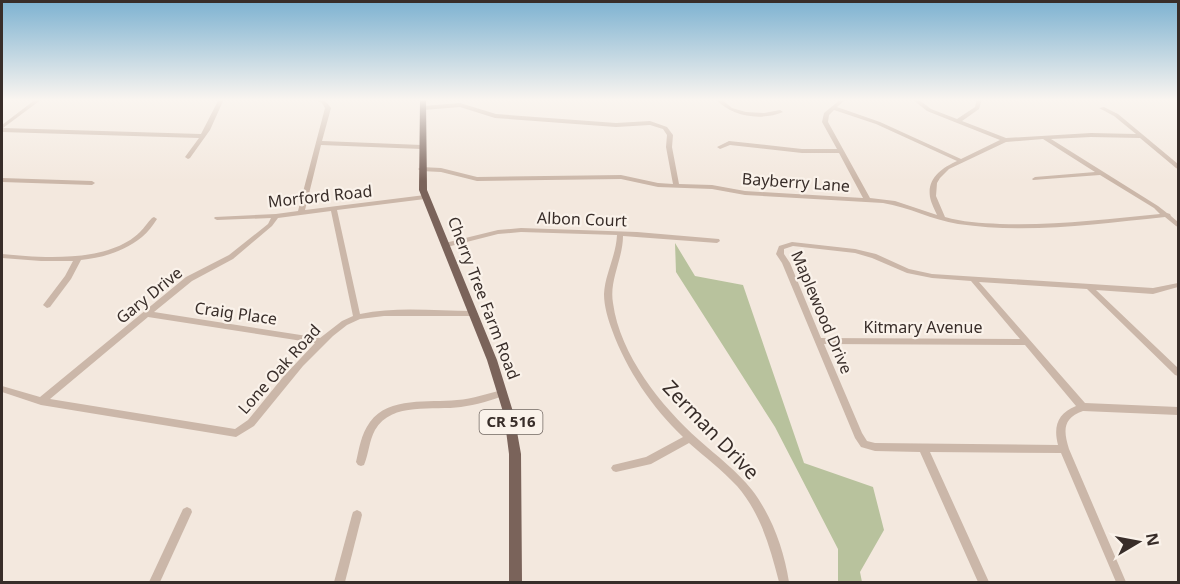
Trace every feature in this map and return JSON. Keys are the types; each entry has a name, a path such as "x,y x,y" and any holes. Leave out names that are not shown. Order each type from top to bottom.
{"main road":[{"name":"Cherry Tree Farm Road","path":"422,126 422,169 425,197 474,314 510,415 515,454 516,582"}],"street":[{"path":"188,157 208,126"},
{"path":"301,213 324,126"},
{"path":"661,126 670,135 669,147 676,186"},
{"path":"827,126 867,199"},
{"path":"884,126 961,161"},
{"path":"971,126 1005,140"},
{"path":"1130,126 1179,167"},
{"path":"2,129 203,136"},
{"path":"942,219 933,196 934,183 941,173 1005,140 1091,135 1140,135"},
{"path":"1045,138 1168,215 1179,225"},
{"path":"320,143 422,147"},
{"path":"720,147 729,143 802,151 840,151"},
{"name":"Bayberry Lane","path":"422,169 441,170 477,179 621,177 649,184 712,187 745,193 867,199 899,204 958,222 1032,227 1168,215"},
{"path":"1035,179 1101,173"},
{"path":"2,180 92,183"},
{"name":"Morford Road","path":"217,218 276,216 425,197"},
{"path":"334,210 357,317"},
{"name":"Gary Drive","path":"41,401 194,276 231,257 270,225 276,216"},
{"path":"2,256 47,260 78,258 106,252 145,232 154,219"},
{"name":"Albon Court","path":"447,245 509,231 620,234 717,241"},
{"name":"Zerman Drive","path":"620,234 620,247 608,284 612,314 639,377 658,406 689,438 735,477 755,502 770,529 784,582"},
{"name":"Maplewood Drive","path":"1064,449 924,449 875,447 862,442 779,250 784,246 855,251 915,274 1158,291 1179,285"},
{"path":"47,305 68,277 78,258"},
{"path":"973,279 1083,407"},
{"path":"1089,287 1179,373"},
{"name":"Craig Place","path":"146,314 321,341"},
{"name":"Lone Oak Road","path":"2,389 41,401 236,433 251,423 321,341 357,317 381,314 474,314"},
{"name":"Kitmary Avenue","path":"819,341 1026,342"},
{"path":"361,462 363,441 370,429 379,419 398,408 409,405 458,404 503,393"},
{"path":"1120,582 1064,449 1059,434 1060,425 1070,412 1083,407 1179,411"},
{"path":"616,468 648,461 689,438"},
{"path":"924,449 983,582"},
{"path":"154,582 187,512"},
{"path":"339,582 357,515"}],"green space":[{"path":"675,243 695,276 743,285 804,463 873,487 884,530 860,572 862,582 838,582 838,549 775,427 676,272"}]}
